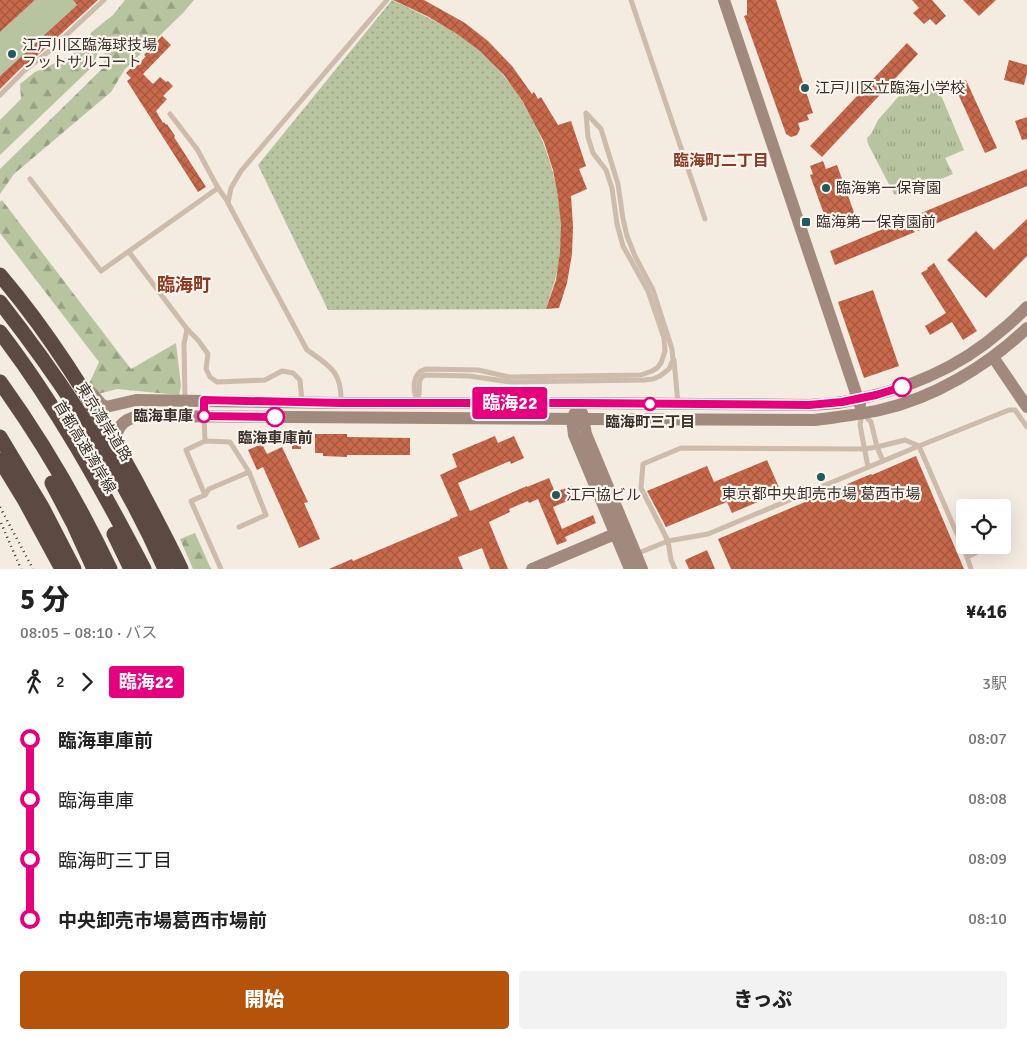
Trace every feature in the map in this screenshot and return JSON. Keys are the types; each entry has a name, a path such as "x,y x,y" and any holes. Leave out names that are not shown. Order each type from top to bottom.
{"highway":[{"path":"0,275 55,348 90,401 113,454 144,496 181,569"},
{"name":"東京湾岸道路","path":"0,302 113,454 165,569"},
{"path":"0,332 33,378 83,456 144,569"},
{"name":"首都高速湾岸線","path":"0,347 74,460 131,569"},
{"path":"0,382 49,458 110,569"},
{"path":"0,390 19,419 54,481 94,569"},
{"path":"0,398 60,497"},
{"path":"0,437 42,507 74,569"},
{"path":"0,460 24,499 62,569"},
{"path":"74,460 88,479 138,569"}],"street":[{"path":"724,0 862,413"},
{"path":"55,348 80,376 96,400 106,406 136,400 809,405 858,399 902,387 942,370 984,344 1027,307"},
{"path":"113,454 119,428 128,419 140,416 815,420 881,410 932,392 963,376 993,357 1027,328"},
{"path":"993,357 1027,407"},
{"path":"176,416 180,400"},
{"path":"204,400 204,416"},
{"path":"417,402 418,418"},
{"path":"579,403 578,419 586,434 620,532 630,569"},
{"path":"620,532 635,554 642,569"},
{"path":"532,569 620,532"}],"lane":[{"path":"0,94 104,0"},
{"path":"228,203 231,188 241,171 387,0"},
{"path":"631,0 705,219"},
{"path":"417,402 414,393 415,378 419,372 426,369 478,370 509,377 641,375 652,371 661,363 665,351 664,338 648,292 623,246 617,224 612,188 606,170 593,153 588,137 586,113 601,129 618,184 627,236 634,256 653,290 673,355 678,404"},
{"path":"170,114 197,150 228,203 307,350 330,366 339,380 341,403"},
{"path":"30,179 101,271 218,188"},
{"path":"129,252 208,354 206,369 210,377 217,382 265,380 282,371 293,373 300,380 302,402"},
{"path":"180,400 184,344 187,329"},
{"path":"417,402 419,381 425,375 469,376 511,382 644,380 653,379 666,372 671,365 673,355"},
{"path":"635,554 668,541 708,534 1006,408 1015,410 1027,427"},
{"path":"862,413 871,422 877,447 883,461"},
{"path":"862,413 860,425 868,467"},
{"path":"204,416 205,441"},
{"path":"675,569 671,560 668,541 641,488 643,464 681,448 864,448 877,447 905,440 919,446 971,569"},
{"path":"205,495 186,450 205,441 230,442 249,472 266,515 239,526"},
{"path":"220,569 191,501 205,495 209,489 249,472"},
{"path":"967,557 974,554"}],"green space":[{"name":"江戸川区臨海球技場 フットサルコート","path":"35,0 73,0 77,5 0,76 0,32"},
{"path":"125,0 194,0 125,69 111,92 14,174 0,194 0,169 104,67 105,48 99,49 93,66 0,155 0,120 21,99 20,84 35,72 71,56 93,31 113,15"},
{"path":"392,0 450,29 481,52 500,71 517,93 531,118 543,144 552,171 561,227 558,268 546,309 328,310 258,165"},
{"path":"935,81 964,150 945,158 953,174 900,196 894,194 868,144 867,138 878,120 906,88"},
{"path":"2,200 131,369 176,343 181,386 179,395 117,389 98,394 88,386 99,362 0,233 0,202"},
{"path":"195,533 211,569 193,569 180,539"}],"building":[{"path":"0,0 35,0 0,32"},
{"path":"73,0 98,0 0,89 0,76 77,5"},
{"path":"393,0 424,0 465,23 488,41 512,66 532,94 534,92 538,99 541,97 558,125 571,121 586,166 579,169 587,189 571,196 572,254 567,283 559,308 546,309 556,280 560,252 561,225 558,197 553,170 544,142 523,102 504,75 480,51 457,34 427,16"},
{"path":"747,0 776,0 813,113 807,115 809,120 798,123 800,129 797,135 791,137 786,134 744,16 747,15"},
{"path":"912,0 932,0 946,16 936,25 930,19 924,24 913,13 919,8"},
{"path":"963,0 996,0 979,16"},
{"path":"162,36 171,45 143,74 153,84 160,77 173,86 163,96 167,99 156,111 163,123 167,124 175,136 206,187 198,192 127,81 131,78 126,73 132,67 134,69"},
{"path":"907,43 918,54 822,157 810,146"},
{"path":"1009,60 1027,65 1024,85 1004,80"},
{"path":"966,80 997,148 985,153 954,85"},
{"path":"1027,117 1027,139 1022,140 1015,121"},
{"path":"823,161 826,169 837,165 856,218 829,228 810,175 813,174 810,166"},
{"path":"1027,169 1027,186 918,231 916,228 913,230 915,232 835,265 830,251"},
{"path":"1027,219 1027,256 986,298 947,260 976,231 994,250"},
{"path":"934,263 977,331 963,340 952,322 930,335 925,326 946,313 921,273"},
{"path":"873,290 899,366 864,378 838,302"},
{"path":"292,434 301,434 301,449 292,449"},
{"path":"315,434 347,434 347,437 410,438 410,455 323,456 323,453 315,453"},
{"path":"495,436 498,443 514,436 524,458 511,464 510,461 458,483 470,511 549,478 555,492 572,486 577,497 553,507 562,529 593,515 596,523 565,537 567,541 557,545 538,499 509,509 510,512 489,522 508,569 490,569 482,548 458,557 463,569 329,569 352,559 353,561 458,516 440,475 457,467 452,454"},
{"path":"262,444 267,454 282,447 308,502 304,503 320,539 299,548 263,467 257,470 248,450"},
{"path":"916,456 964,569 731,569 718,539"},
{"path":"767,460 781,492 732,513 727,502 666,527 647,491 707,466 714,482"},
{"path":"707,550 715,569 689,569 685,560"}],"railway":[{"path":"0,507 33,569"},
{"path":"1,523 21,569"}],"bus line":[{"name":"臨海22","path":"275,417 204,416 204,400 341,403 809,405 842,402 902,387"}],"place":[{"name":"江戸川区臨海球技場 フットサルコート","path":"12,54"},
{"name":"江戸川区立臨海小学校","path":"805,88"},
{"name":"臨海第一保育園","path":"826,188"},
{"name":"臨海第一保育園前","path":"806,222"},
{"name":"臨海町三丁目","path":"650,404"},
{"name":"臨海車庫","path":"204,416"},
{"name":"臨海車庫前","path":"275,417"},
{"name":"東京都中央卸売市場 葛西市場","path":"821,477"},
{"name":"江戸協ビル","path":"556,495"}],"district":[{"name":"臨海町二丁目","path":"721,161"},
{"name":"臨海町","path":"184,285"}]}
